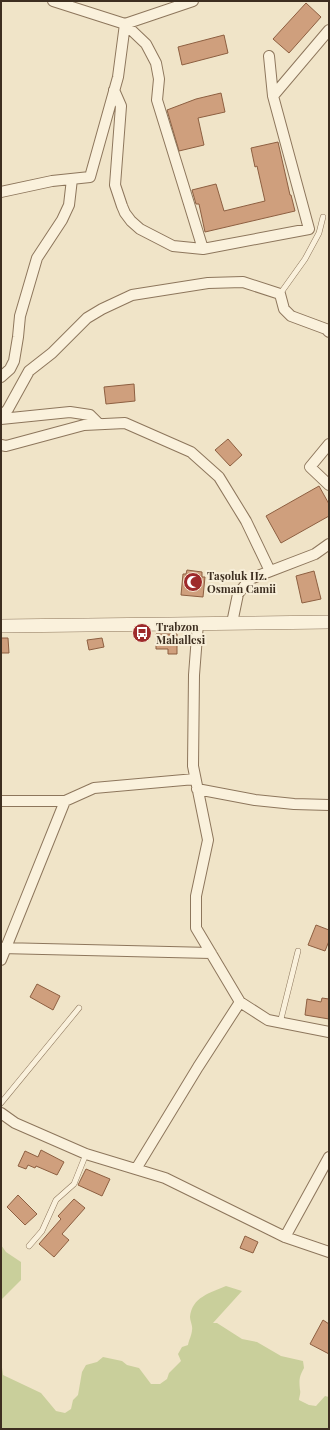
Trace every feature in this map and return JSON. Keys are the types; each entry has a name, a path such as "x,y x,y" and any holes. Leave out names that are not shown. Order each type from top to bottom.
{"street":[{"path":"53,1 125,24 146,44 156,63 159,79 157,100 203,249"},
{"path":"125,24 193,1"},
{"path":"1,192 52,181 90,177 118,77 125,24"},
{"path":"273,96 329,30"},
{"path":"114,90 121,106 115,184 125,213 140,229 173,246 203,249 309,229 273,96 269,56"},
{"path":"1,377 10,369 14,361 20,316 37,258 62,220 69,205 72,178"},
{"path":"1,418 8,409 29,371 52,353 86,318 132,294 208,283 243,282 280,294 284,309 291,316 326,329 329,332"},
{"path":"1,418 70,412 90,415 99,424"},
{"path":"1,445 6,446 84,425 124,423 191,452 219,476 246,521 270,571"},
{"path":"329,444 310,467 329,485"},
{"path":"232,623 238,594 250,579 315,554 329,544"},
{"path":"1,626 329,622"},
{"path":"198,623 193,766 208,840 196,896 196,928 240,1002 268,1020 329,1032"},
{"path":"1,802 65,801 94,788 196,784 255,800 294,804 329,805"},
{"path":"1,960 3,948 65,801"},
{"path":"3,948 211,953"},
{"path":"136,1169 198,1067 240,1002"},
{"path":"1,1113 15,1123 86,1154 165,1178 285,1237 329,1252"},
{"path":"285,1237 329,1157"}],"lane":[{"path":"280,294 305,259 320,233 322,217"},
{"path":"280,1022 298,951"},
{"path":"1,1103 78,1008"},
{"path":"29,1246 42,1231 56,1200 74,1184 86,1154"}],"green space":[{"path":"1,1245 6,1252 21,1262 21,1280 1,1300"},
{"path":"226,1286 242,1291 213,1323 217,1323 242,1339 257,1342 281,1356 303,1361 304,1368 300,1379 299,1400 309,1405 316,1406 325,1396 329,1397 329,1429 1,1429 1,1360 3,1375 41,1393 56,1411 65,1413 71,1409 73,1400 78,1395 82,1372 86,1365 97,1362 103,1357 122,1361 127,1365 139,1368 151,1384 160,1384 167,1379 169,1373 181,1361 178,1354 182,1347 188,1345 192,1333 190,1317 191,1310 194,1305 198,1300 208,1294"}],"building":[{"path":"306,3 321,17 289,53 273,39"},
{"path":"224,35 228,53 182,65 178,47"},
{"path":"221,93 225,112 198,118 204,145 179,151 167,110 196,99"},
{"path":"278,142 295,211 205,232 199,204 196,204 192,190 216,184 224,211 265,201 257,166 255,167 251,148"},
{"path":"134,384 135,401 106,404 104,387"},
{"path":"228,439 242,455 230,466 215,450"},
{"path":"319,486 329,504 329,516 281,543 266,516"},
{"name":"Taşoluk Hz. Osman Camii","path":"187,570 202,572 202,577 205,577 203,597 181,595 183,574 186,574"},
{"path":"314,571 321,599 302,603 296,576"},
{"path":"156,634 177,634 177,654 168,654 168,649 156,649"},
{"path":"1,638 8,638 9,653 1,653"},
{"path":"102,638 104,647 89,650 87,640"},
{"path":"316,925 329,930 329,941 325,951 308,945"},
{"path":"37,984 60,996 53,1010 30,997"},
{"path":"322,998 329,999 329,1019 305,1015 307,999 321,1002"},
{"path":"41,1150 64,1162 57,1175 36,1166 35,1168 28,1165 26,1169 18,1166 25,1151 38,1157"},
{"path":"86,1169 110,1179 102,1196 78,1185"},
{"path":"18,1195 37,1214 25,1225 7,1207"},
{"path":"74,1199 85,1208 62,1234 69,1240 54,1257 39,1244 61,1219 58,1216"},
{"path":"245,1236 258,1242 253,1253 240,1248"},
{"path":"323,1320 329,1324 329,1354 310,1344"}],"place":[{"name":"Taşoluk Hz. Osman Camii","path":"193,582"},
{"name":"Trabzon Mahallesi","path":"142,633"}]}
